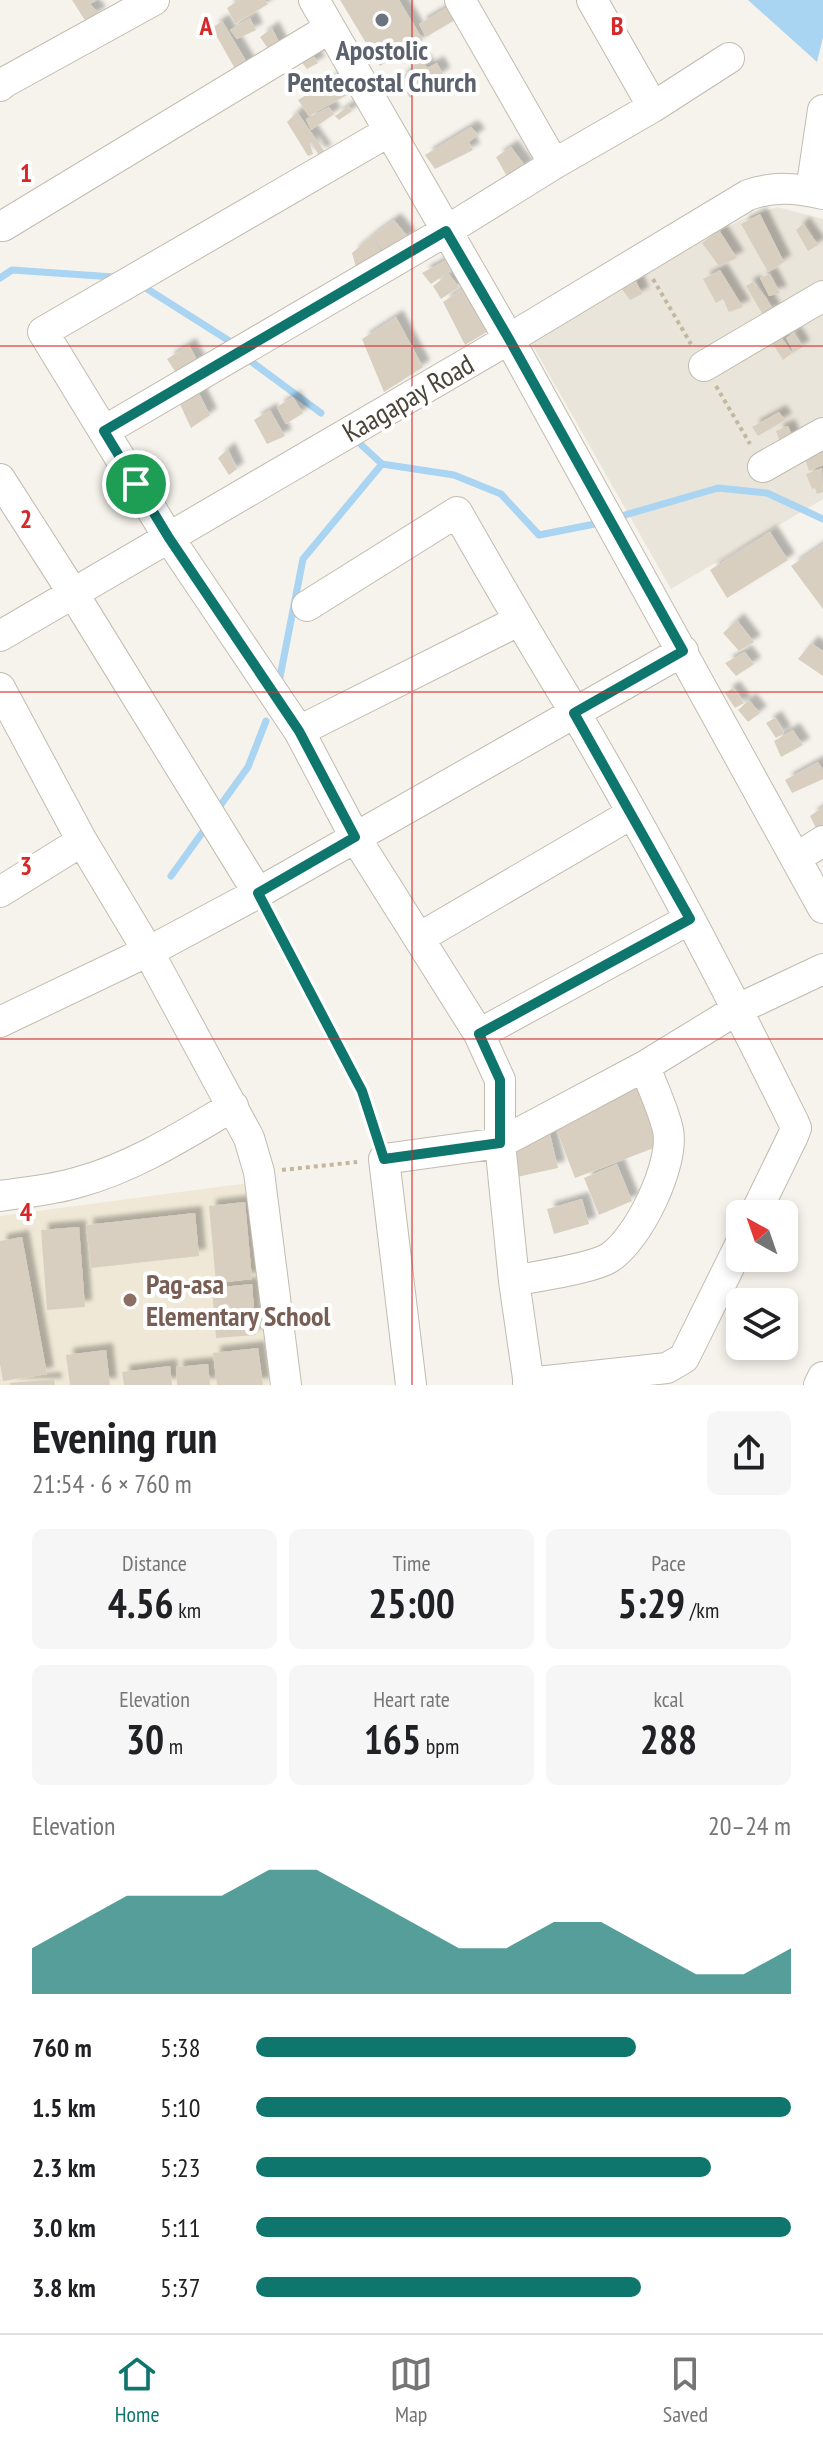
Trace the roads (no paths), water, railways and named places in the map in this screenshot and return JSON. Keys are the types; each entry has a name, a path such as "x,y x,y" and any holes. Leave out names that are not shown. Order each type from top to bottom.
{"street":[{"path":"0,86 154,0"},
{"path":"314,0 509,339 823,908"},
{"path":"460,0 554,164"},
{"path":"592,0 653,107"},
{"path":"3,226 330,28"},
{"path":"104,431 446,231 729,58"},
{"path":"817,193 823,110"},
{"path":"388,132 43,332 169,538 299,731 355,837 479,1034 500,1080 500,1143 528,1384 667,1368 676,1364 689,1349 727,1272"},
{"name":"Kaagapay Road","path":"0,636 509,339 748,195 779,188 817,193"},
{"path":"704,366 823,296"},
{"path":"763,467 823,433"},
{"path":"0,479 258,893"},
{"path":"307,606 457,512 690,919 796,1128 762,1200"},
{"path":"299,731 518,621"},
{"path":"0,1022 148,951 258,893 683,651"},
{"path":"0,688 249,1138 259,1172 286,1385"},
{"path":"419,938 631,814"},
{"path":"0,892 82,841"},
{"path":"796,858 823,841"},
{"path":"479,1034 690,919"},
{"path":"411,1385 384,1159 500,1143 645,1066 738,1009 823,969"},
{"path":"514,1281 595,1264 610,1257 643,1221 669,1152 668,1129 645,1066"},
{"path":"0,1196 78,1183 123,1166 233,1106"},
{"path":"819,1385 823,1377"}],"water":[{"path":"748,0 823,0 823,37 817,62"}],"waterway":[{"path":"0,278 12,270 114,277"},
{"path":"141,285 231,342"},
{"path":"245,357 321,413"},
{"path":"357,441 382,464 454,475 501,494 539,535 600,523"},
{"path":"279,682 303,559 382,464"},
{"path":"625,515 718,488 767,493 823,519"},
{"path":"217,810 248,767 266,721"},
{"path":"171,876 207,826"}],"place":[{"name":"Apostolic Pentecostal Church","path":"382,20"},
{"name":"Pag-asa Elementary School","path":"130,1300"}]}
